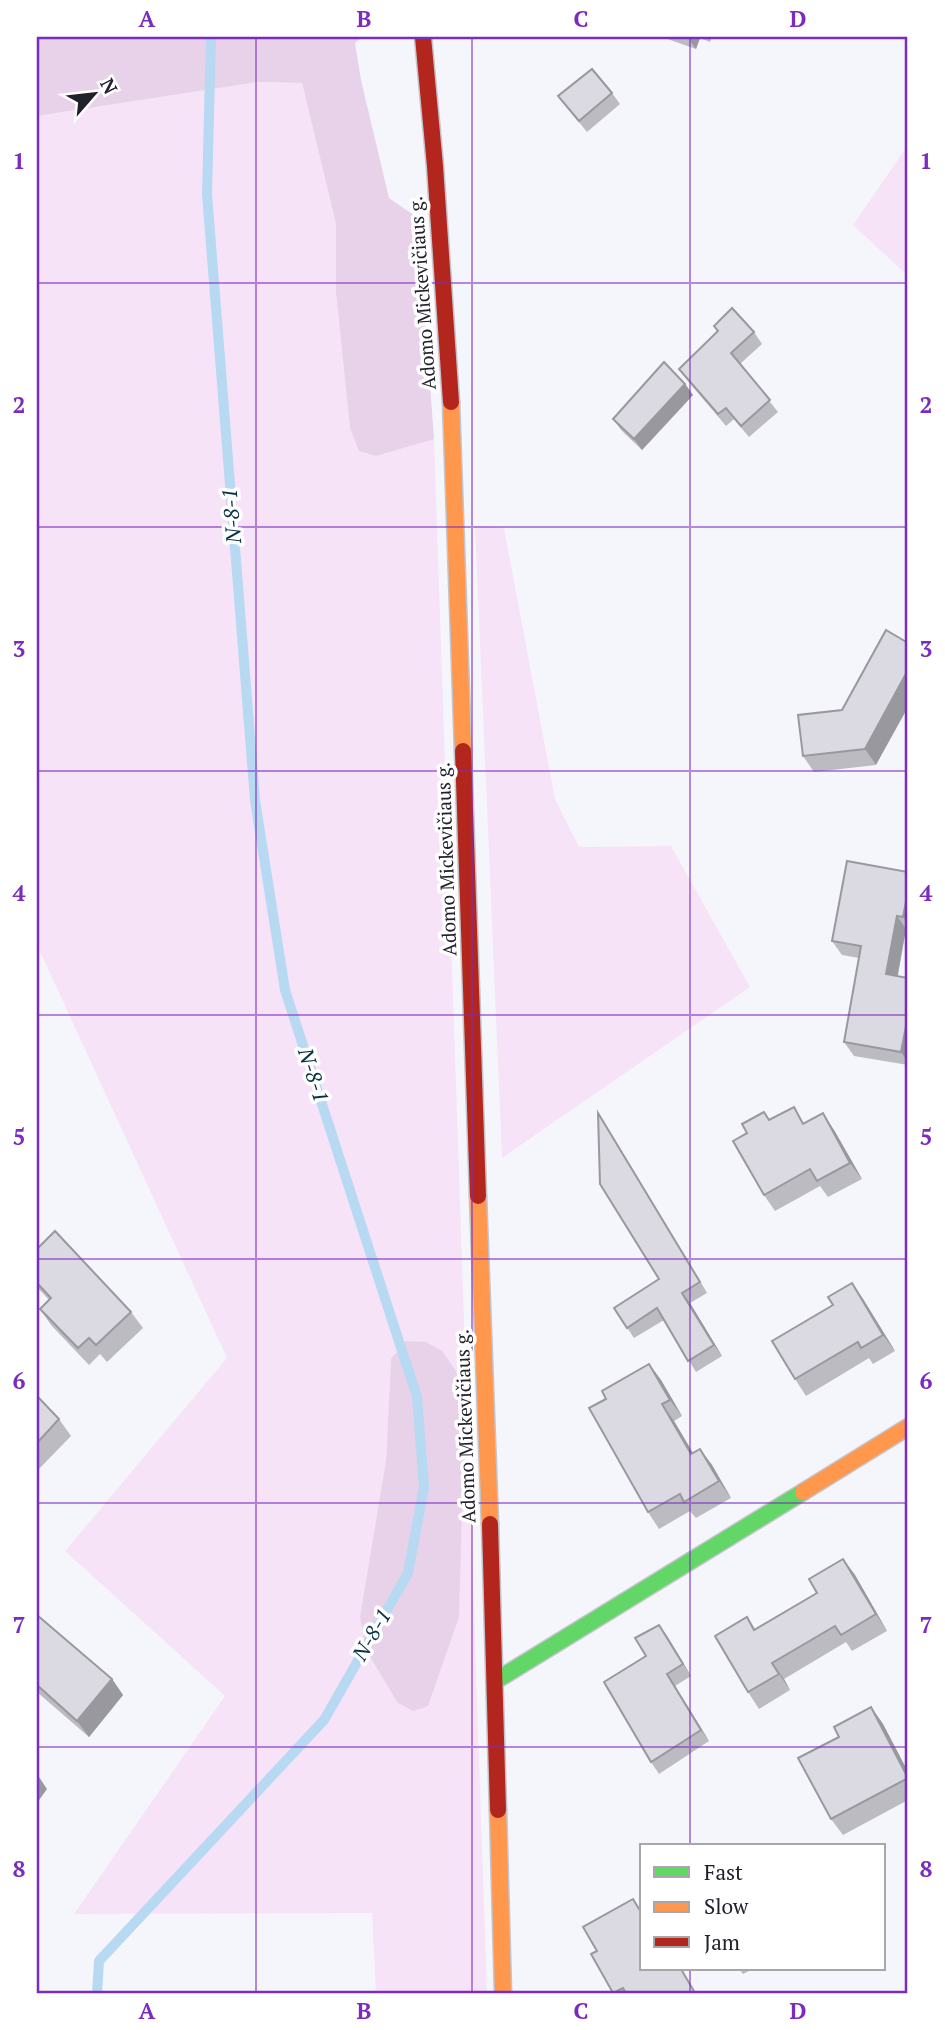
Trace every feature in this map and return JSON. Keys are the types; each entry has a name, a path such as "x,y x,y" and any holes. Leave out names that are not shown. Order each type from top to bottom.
{"main road":[{"name":"Adomo Mickevičiaus g.","path":"423,37 435,166 452,424 495,1681 503,1993"},
{"path":"495,1681 908,1427"}],"shaded area":[{"path":"37,37 362,37 355,43 361,80 389,198 418,218 434,439 376,456 359,451 350,428 336,293 336,224 302,83 257,82 37,116"},
{"path":"257,82 302,83 336,224 336,293 350,428 434,439 487,1993 376,1993 372,1913 74,1914 225,1696 65,1551 227,1358 37,945 37,116","holes":["391,1359 465,1409 463,1456 386,1461"]},
{"path":"908,145 908,276 853,225"},
{"path":"475,526 504,528 555,799 579,847 671,846 750,987 502,1158"},
{"path":"406,1341 426,1342 442,1351 456,1371 465,1409 459,1617 428,1706 413,1711 398,1703 366,1650 360,1617 386,1461 391,1359"}],"building":[{"path":"592,69 612,93 579,121 558,96"},
{"path":"732,308 754,332 731,353 770,400 741,426 726,408 718,414 679,369 718,331 714,326"},
{"path":"664,362 685,384 634,439 613,419"},
{"path":"886,630 908,643 908,670 865,749 803,756 798,715 842,710"},
{"path":"847,861 908,872 908,892 903,917 897,916 886,974 908,978 908,1022 901,1052 844,1042 861,946 832,941"},
{"path":"794,1107 803,1124 823,1113 850,1163 817,1181 810,1169 764,1195 733,1141 747,1133 742,1124 764,1112 769,1120"},
{"path":"598,1113 700,1282 682,1293 714,1345 688,1361 657,1308 627,1328 614,1308 659,1279 600,1184"},
{"path":"55,1231 131,1312 96,1345 89,1338 78,1348 40,1309 51,1298 37,1283 37,1249"},
{"path":"852,1283 883,1335 861,1348 858,1342 795,1379 772,1341 833,1305 828,1297"},
{"path":"649,1364 670,1400 662,1404 691,1454 700,1449 719,1481 684,1502 680,1494 648,1512 589,1408 606,1399 602,1391"},
{"path":"37,1396 59,1419 37,1443"},
{"path":"843,1559 876,1614 841,1635 835,1626 772,1663 779,1674 748,1692 715,1636 747,1617 754,1630 817,1593 809,1579"},
{"path":"37,1615 112,1679 77,1721 37,1685"},
{"path":"659,1625 683,1664 667,1674 701,1730 651,1762 604,1682 646,1656 635,1638"},
{"path":"871,1707 908,1778 831,1819 798,1758 839,1737 834,1727"},
{"path":"633,1899 640,1911 640,1970 682,1970 695,1993 626,1993 623,1988 613,1993 591,1954 597,1951 583,1927"}],"waterway":[{"name":"N-8-1","path":"97,1993 99,1961 324,1720 408,1573 424,1487 417,1397 285,990 255,800 207,194 211,37"}],"traffic: fast":[{"path":"495,1681 803,1492"}],"traffic: slow":[{"path":"451,402 463,751"},
{"path":"478,1196 490,1524"},
{"path":"803,1492 908,1427"},
{"path":"498,1810 503,1993"}],"traffic: jam":[{"path":"423,37 451,402"},
{"path":"463,751 478,1196"},
{"path":"490,1524 498,1810"}]}
